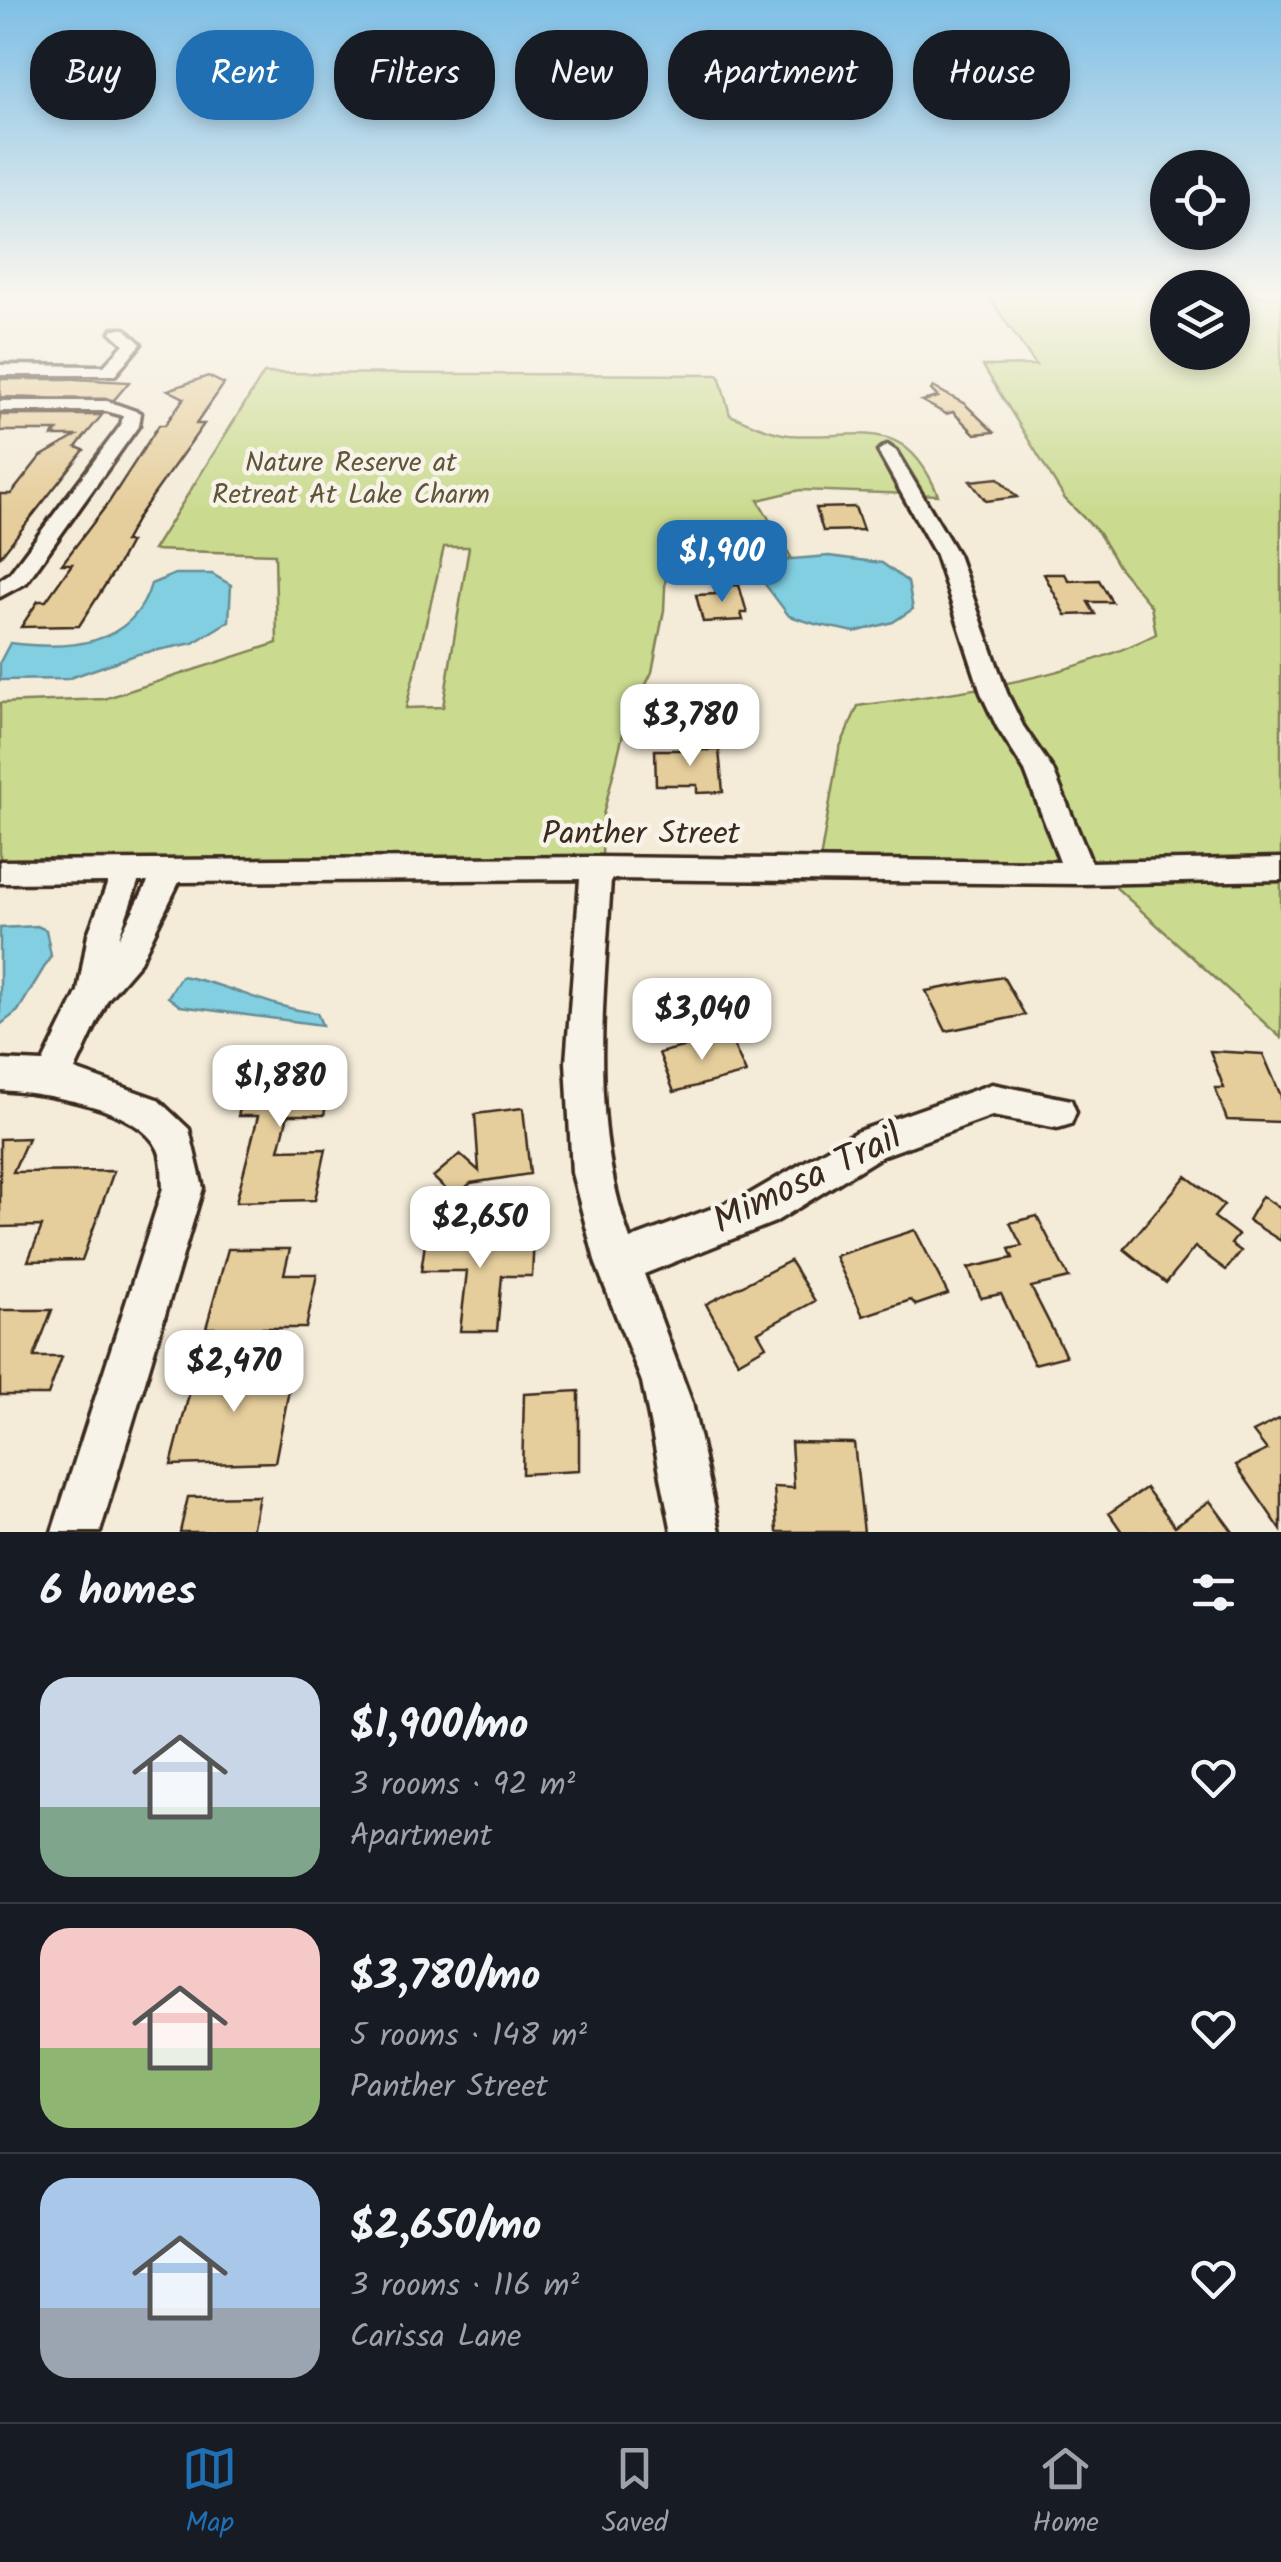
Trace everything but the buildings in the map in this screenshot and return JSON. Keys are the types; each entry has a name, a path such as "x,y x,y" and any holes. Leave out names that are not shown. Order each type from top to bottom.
{"street":[{"path":"0,370 110,371 113,367"},
{"path":"0,406 107,406 132,413 130,425 18,578 0,590"},
{"path":"887,450 948,555 994,693 1010,727 1039,770 1080,873"},
{"path":"596,868 583,1119 592,1175 617,1264 657,1362 686,1469 696,1532"},
{"name":"Panther Street","path":"0,872 596,868 1080,873 1281,870"},
{"path":"54,1078 95,991 128,953 170,871"},
{"path":"95,991 104,934 127,872"},
{"path":"104,934 139,934"},
{"path":"0,1075 54,1078 144,1111 176,1141 183,1188 76,1532"},
{"name":"Mimosa Trail","path":"617,1264 761,1209 869,1144 992,1100 1058,1112"}],"green space":[{"path":"984,367 1281,367 1281,1038 1087,861 820,860 839,749 858,706 1048,674 1156,634 1151,606 1118,566 1098,532 1065,499"},
{"name":"Nature Reserve at Retreat At Lake Charm","path":"264,373 719,375 730,415 789,435 858,434 895,441 925,469 938,495 800,490 758,500 792,559 755,571 699,558 666,566 664,610 652,672 624,730 603,815 602,859 0,863 0,703 104,699 277,643 275,554 153,550","holes":["444,547 469,547 443,707 406,708"]}],"water":[{"path":"829,556 882,563 908,582 913,609 893,622 855,632 815,624 789,616 755,571 792,559"},
{"path":"175,574 212,574 231,585 229,621 193,643 138,654 67,679 0,680 0,662 10,643 74,644 113,633 142,605 151,584"},
{"path":"37,926 46,930 51,956 18,1011 0,1025 0,928"},
{"path":"181,976 317,1013 322,1025 180,1006 168,997"}]}
